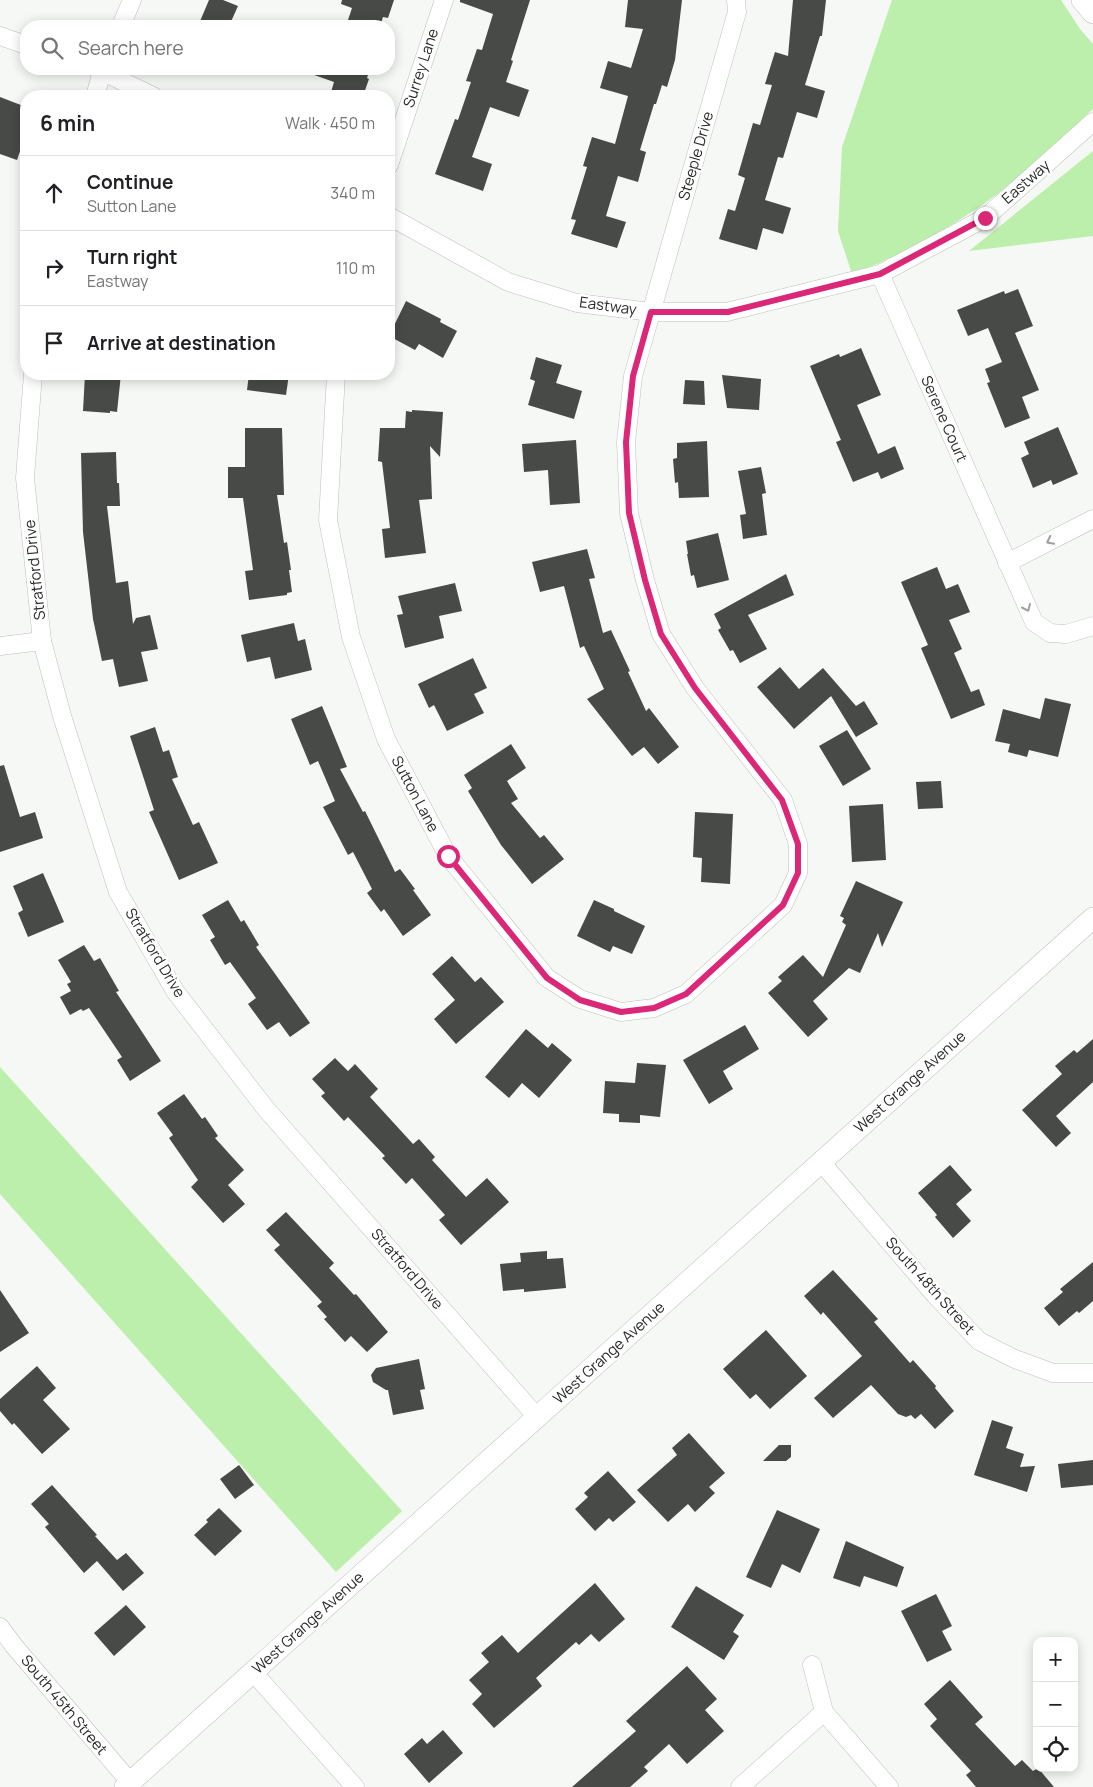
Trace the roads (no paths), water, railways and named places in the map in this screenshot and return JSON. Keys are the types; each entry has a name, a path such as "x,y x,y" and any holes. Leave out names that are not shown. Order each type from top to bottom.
{"street":[{"path":"124,20 132,0"},
{"name":"Surrey Lane","path":"395,147 444,0"},
{"name":"Steeple Drive","path":"651,312 737,12 736,0"},
{"path":"1082,0 1093,13"},
{"path":"0,36 20,43"},
{"path":"96,90 99,75"},
{"path":"112,75 141,90"},
{"name":"Eastway","path":"395,219 508,282 577,303 651,312 728,312 880,274 985,218 1093,122"},
{"name":"Serene Court","path":"880,274 1034,622 1050,633 1066,634 1093,626"},
{"name":"Sutton Lane","path":"336,380 328,520 351,636 386,739 448,856 547,978 580,1000 621,1012 654,1008 686,994 783,905 798,873 798,844 782,800 695,688 661,634 645,580 629,513 626,442 633,376 651,312"},
{"name":"Stratford Drive","path":"33,380 25,478 42,642 62,716 118,892 175,990 266,1109 537,1417"},
{"path":"1007,563 1093,519"},
{"path":"0,646 42,642"},
{"name":"West Grange Avenue","path":"128,1785 1093,918"},
{"name":"South 48th Street","path":"821,1162 935,1295 979,1341 1015,1360 1053,1373 1093,1373"},
{"name":"South 45th Street","path":"0,1626 14,1646 128,1785"},
{"path":"812,1665 824,1712 890,1787"},
{"path":"253,1672 355,1787"},
{"path":"740,1787 824,1712"}]}
